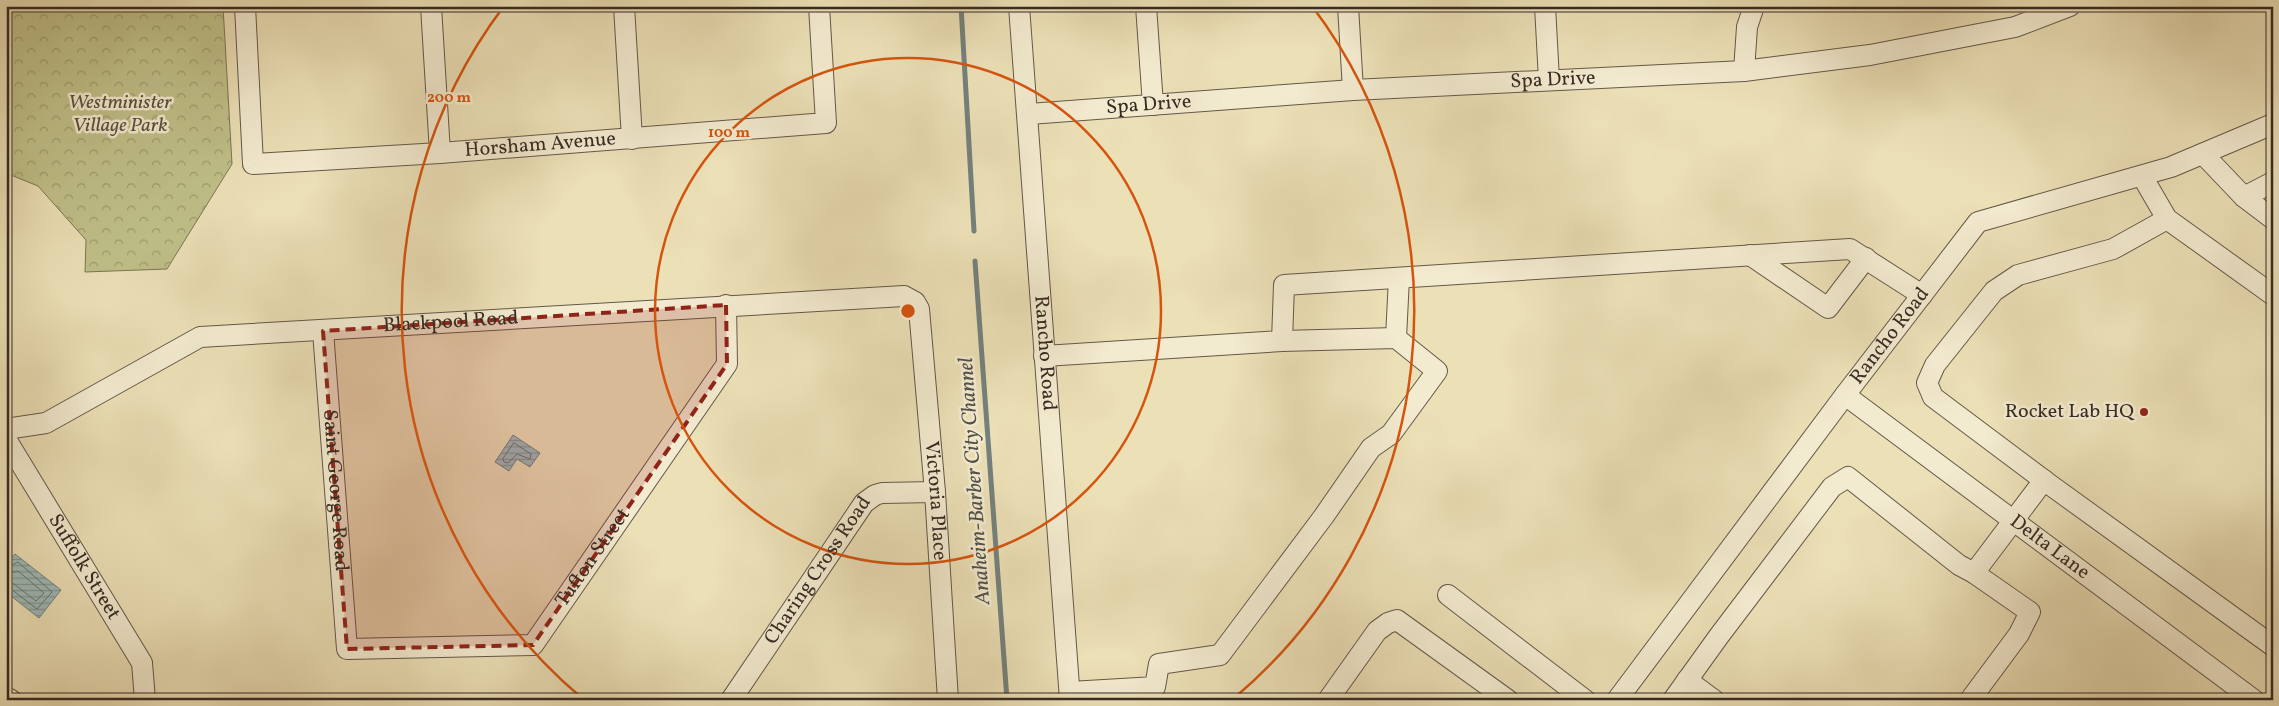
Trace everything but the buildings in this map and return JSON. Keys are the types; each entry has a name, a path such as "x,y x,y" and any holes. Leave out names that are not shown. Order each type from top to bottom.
{"street":[{"name":"Horsham Avenue","path":"245,6 253,164 440,153 826,123 819,6"},
{"path":"431,6 440,153"},
{"path":"624,6 632,139"},
{"name":"Rancho Road","path":"1019,6 1029,114 1044,356 1070,696"},
{"path":"1146,6 1153,106"},
{"path":"1348,6 1353,90"},
{"path":"1544,6 1549,80"},
{"path":"1744,71 1746,27 1754,6"},
{"name":"Spa Drive","path":"1029,114 1353,90 1744,71 1870,56 2015,27 2070,6"},
{"name":"Rancho Road","path":"1623,698 1845,394 1978,222 2171,167 2273,124"},
{"path":"2203,154 2244,197 2273,219"},
{"path":"2142,176 2167,219 2273,295"},
{"path":"2244,197 2273,182"},
{"path":"2167,219 2112,250 2018,276 1994,290 1935,365 1927,383 1933,397 2273,646"},
{"path":"1282,341 1284,285 1850,249 1922,295"},
{"path":"1750,255 1828,308 1866,258"},
{"path":"1396,338 1399,278"},
{"name":"Blackpool Road","path":"6,429 46,423 200,337 904,296 915,302"},
{"name":"Victoria Place","path":"915,302 919,309 935,492 948,700"},
{"name":"Tufton Street","path":"347,649 533,646 727,364 726,305"},
{"name":"Saint George Road","path":"323,331 347,649"},
{"path":"1044,356 1282,341 1396,338 1437,370 1391,434 1371,448 1324,516 1220,655 1159,664 1157,693 1070,696"},
{"name":"Delta Lane","path":"1845,394 2254,700"},
{"name":"Suffolk Street","path":"6,439 142,663 144,700"},
{"path":"1673,700 1832,487 1848,477 1959,565 1974,573 2030,612 2020,634 1970,700"},
{"path":"1974,573 2044,480"},
{"name":"Charing Cross Road","path":"731,700 864,503 874,495 935,492"},
{"path":"1448,595 1585,700"},
{"path":"1328,700 1377,631 1388,623 1397,620 1508,700"},
{"path":"1687,680 1714,700"},
{"path":"6,697 11,700"}],"highlighted area":[{"path":"726,305 727,364 533,645 347,649 323,331"}],"green space":[{"name":"Westminister Village Park","path":"6,6 223,6 232,164 167,269 85,272 86,240 38,186 6,173"}],"water":[{"path":"513,435 540,453 530,467 517,459 509,471 495,462"},
{"path":"15,554 61,590 39,618 6,592 6,565"}],"waterway":[{"name":"Anaheim-Barber City Channel","path":"961,6 974,231"},
{"name":"Anaheim-Barber City Channel","path":"975,261 1007,700"}],"place":[{"name":"Rocket Lab HQ","path":"2144,412"}]}
